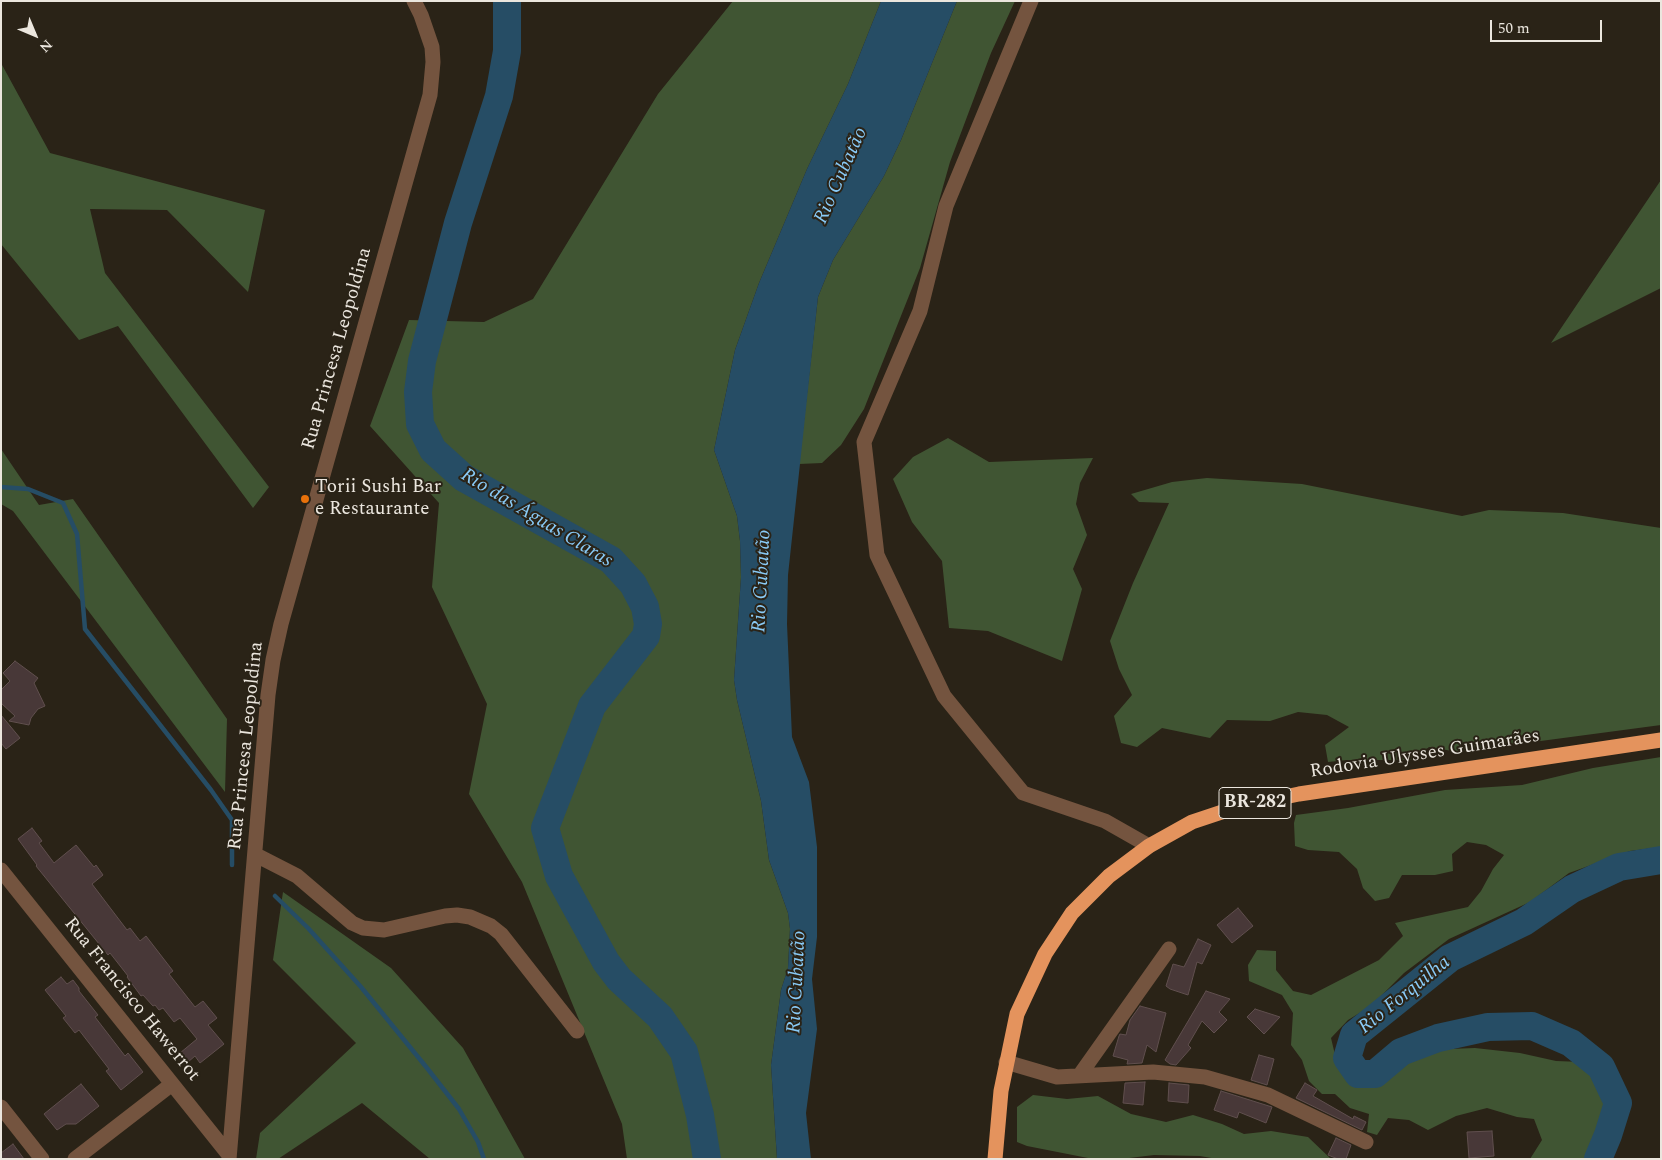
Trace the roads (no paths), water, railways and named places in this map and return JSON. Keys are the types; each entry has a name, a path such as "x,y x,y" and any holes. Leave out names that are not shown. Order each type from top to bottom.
{"highway":[{"name":"Rodovia Ulysses Guimarães","path":"995,1159 1000,1091 1017,1014 1045,954 1072,913 1109,876 1149,846 1192,822 1237,807 1281,798 1661,740"}],"street":[{"name":"Rua Princesa Leopoldina","path":"229,1157 256,855 268,695 273,660 281,624 430,95 434,62 432,47 414,1"},
{"path":"1031,1 946,206 920,311 864,442 878,555 944,696 1023,793 1105,821 1149,846"},
{"path":"256,855 297,876 352,923 362,928 390,930 445,916 457,915 470,917 491,926 501,934 578,1031"},
{"name":"Rua Francisco Hawerrot","path":"1,870 229,1157"},
{"path":"1079,1076 1169,950"},
{"path":"1006,1062 1058,1078 1152,1072 1205,1076 1268,1095 1366,1142"},
{"path":"75,1159 172,1084"},
{"path":"1,1107 42,1159"}],"water":[{"name":"Rio Cubatão","path":"881,1 957,1 901,140 884,176 833,260 818,297 788,575 787,624 792,737 809,782 817,847 817,937 812,979 817,1029 806,1113 811,1159 777,1159 771,1065 781,990 788,968 790,929 788,913 769,860 761,801 737,700 734,680 741,577 740,541 737,516 714,450 735,350 759,283 807,169 848,84"}],"waterway":[{"name":"Rio das Águas Claras","path":"507,1 507,51 499,96 458,223 422,361 418,392 420,424 433,450 464,478 611,560 633,584 645,607 648,624 646,636 592,706 545,828 559,876 606,962 619,979 660,1017 684,1052 700,1115 707,1159"},
{"path":"1,487 28,489 63,503 77,534 85,629 211,790 232,820 232,865"},
{"name":"Rio Forquilha","path":"1598,1159 1618,1103 1601,1067 1571,1043 1532,1026 1488,1027 1438,1038 1401,1052 1375,1074 1358,1074 1347,1058 1354,1035 1450,958 1524,922 1572,889 1619,867 1661,860"},
{"path":"275,896 308,928 361,987 427,1068 459,1109 478,1142 484,1159"}],"place":[{"name":"Torii Sushi Bar e Restaurante","path":"305,499"}]}
